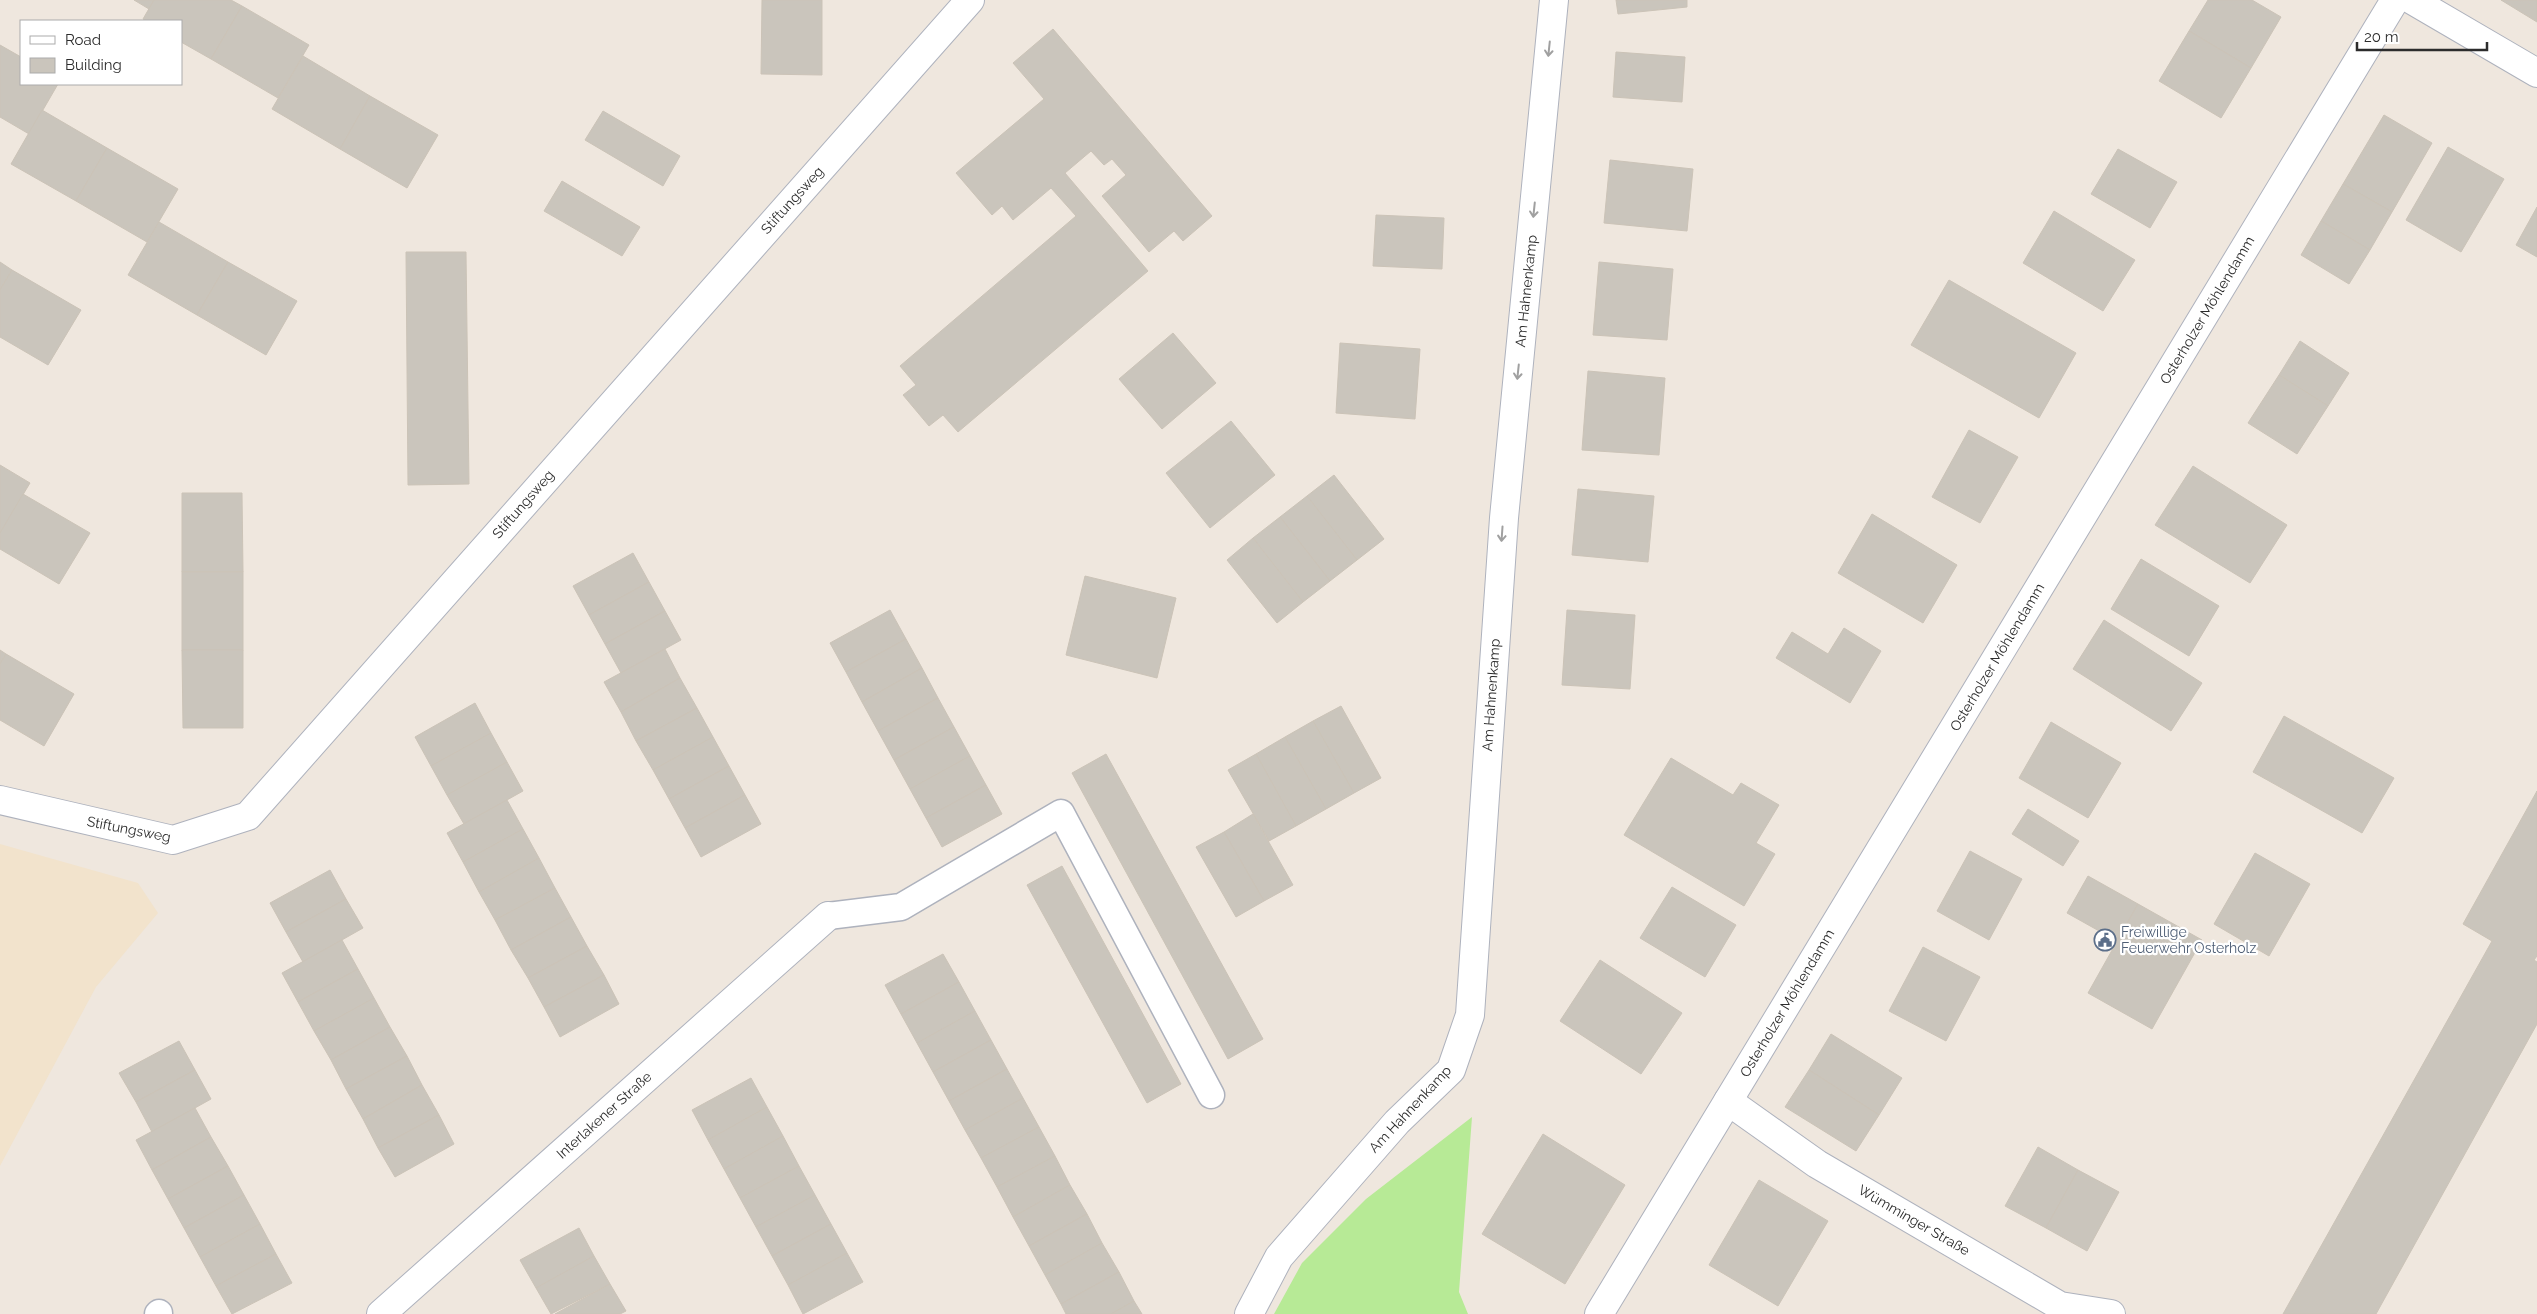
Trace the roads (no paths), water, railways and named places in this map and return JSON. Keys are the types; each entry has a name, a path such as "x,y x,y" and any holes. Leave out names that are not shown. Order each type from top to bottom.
{"street":[{"name":"Stiftungsweg","path":"0,800 173,840 248,816 970,0"},
{"name":"Am Hahnenkamp","path":"1249,1314 1278,1256 1397,1122 1451,1070 1470,1015 1504,509 1554,0"},
{"name":"Osterholzer Möhlendamm","path":"1599,1314 2395,0"},
{"path":"2412,0 2537,73"},
{"name":"Interlakener Straße","path":"381,1314 828,916"},
{"name":"Wümminger Straße","path":"1728,1101 1817,1164 2060,1306 2111,1314"}],"lane":[{"path":"828,916 901,908 1061,813 1210,1095"}],"place":[{"name":"Freiwillige Feuerwehr Osterholz","path":"2105,940"}]}
